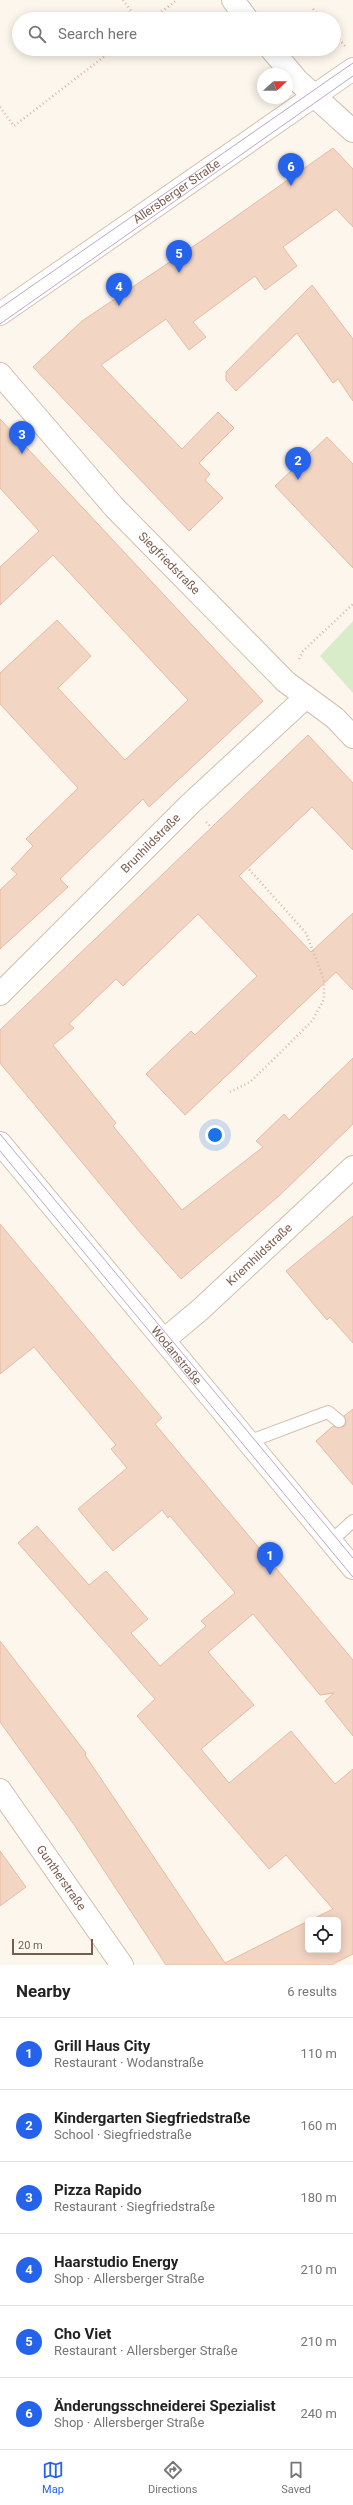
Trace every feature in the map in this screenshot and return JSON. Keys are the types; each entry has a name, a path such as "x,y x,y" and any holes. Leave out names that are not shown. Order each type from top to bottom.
{"street":[{"path":"232,0 241,12"},
{"path":"277,56 294,76 353,131"},
{"name":"Allersberger Straße","path":"0,314 353,69"},
{"name":"Siegfriedstraße","path":"0,374 114,507 286,682 335,718 353,737"},
{"name":"Brunhildstraße","path":"0,994 190,804 306,697"},
{"name":"Wodanstraße","path":"0,1143 353,1568"},
{"name":"Kriemhildstraße","path":"164,1340 207,1304 353,1167"},
{"name":"Guntherstraße","path":"0,1790 122,1965"}],"lane":[{"path":"248,1442 328,1412 339,1421"},
{"path":"331,1541 353,1521"}],"path":[{"path":"123,0 132,12"},
{"path":"161,12 177,0"},
{"path":"313,8 316,12"},
{"path":"0,107 14,126 105,56"},
{"path":"286,682 303,651 353,604"},
{"path":"230,1092 250,1082 279,1054 312,1021 324,999 324,980 306,933 248,868"}],"green space":[{"path":"353,621 353,693 320,656"}],"building":[{"path":"333,148 353,169 353,227 336,209 283,247 297,266 265,290 255,276 193,322 206,337 189,350 166,319 101,365 182,449 218,412 234,428 199,463 210,474 205,480 223,498 189,531 33,367 82,321 207,237"},
{"path":"312,285 353,339 353,401 338,379 333,383 297,333 236,391 226,380 226,372"},
{"path":"0,419 263,701 149,807 143,799 60,879 68,887 0,949 0,890 17,874 11,869 33,846 26,839 78,788 0,704 0,673 57,620 91,656 58,688 125,760 188,700 53,555 0,605 0,567 39,531 0,488"},
{"path":"327,437 353,464 353,568 275,486"},
{"path":"308,735 353,783 353,850 312,807 239,876 311,952 353,913 353,990 336,972 185,1115 146,1074 191,1031 195,1035 257,976 198,914 123,986 116,979 69,1024 74,1028 53,1045 116,1123 113,1126 182,1210 263,1147 256,1141 284,1114 289,1120 353,1058 353,1124 280,1195 181,1279 137,1229 0,1063 0,1030"},
{"path":"353,1216 353,1343 330,1317 327,1320 286,1271"},
{"path":"0,1224 162,1418 155,1424 353,1660 353,1736 325,1701 334,1693 320,1695 253,1614 208,1652 254,1705 201,1749 229,1783 291,1731 335,1784 353,1769 353,1954 331,1965 166,1965 75,1826 0,1722 0,1641 86,1753 85,1755 225,1963 305,1923 305,1953 341,1953 341,1917 317,1917 333,1909 286,1855 269,1869 137,1716 155,1699 18,1543 37,1526 89,1585 106,1571 148,1619 131,1633 160,1666 206,1626 201,1621 235,1593 170,1516 168,1518 162,1510 113,1551 78,1509 127,1468 111,1449 116,1445 34,1347 0,1374"},
{"path":"353,1409 353,1485 316,1441 333,1426 338,1428 345,1426 346,1422 344,1416"},
{"path":"0,1851 26,1887 0,1906"}],"tram line":[{"path":"0,308 353,63"},
{"path":"0,324 353,76"},
{"path":"0,1134 353,1558"},
{"path":"0,1151 353,1577"}],"place":[{"name":"Änderungsschneiderei Spezialist","path":"291,186"},
{"name":"Cho Viet","path":"179,273"},
{"name":"Haarstudio Energy","path":"119,306"},
{"name":"Pizza Rapido","path":"22,454"},
{"name":"Kindergarten Siegfriedstraße","path":"298,480"},
{"name":"Grill Haus City","path":"270,1575"}]}
